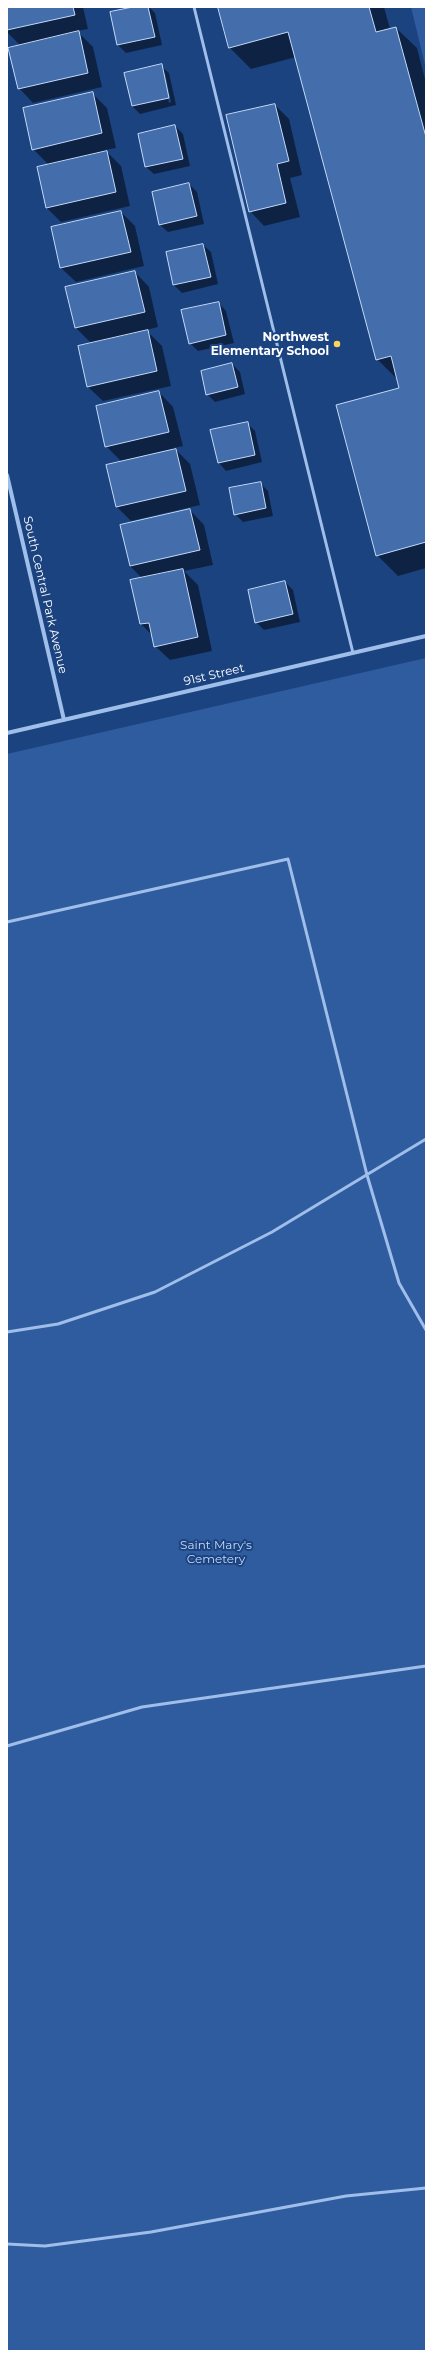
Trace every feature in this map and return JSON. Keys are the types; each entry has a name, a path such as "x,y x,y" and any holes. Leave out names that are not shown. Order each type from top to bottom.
{"street":[{"name":"South Central Park Avenue","path":"7,475 64,720"},
{"name":"91st Street","path":"7,733 426,636"}],"lane":[{"path":"194,7 353,653"},
{"path":"7,922 288,859 367,1175 399,1283 426,1330"},
{"path":"7,1332 58,1324 155,1292 272,1232 426,1139"},
{"path":"7,1746 142,1707 426,1666"},
{"path":"7,2244 45,2246 151,2232 346,2196 426,2188"}],"green space":[{"path":"411,7 426,7 426,69"},
{"name":"Saint Mary's Cemetery","path":"426,658 426,2351 7,2351 7,754"}],"building":[{"path":"7,7 73,7 75,15 7,30"},
{"path":"133,7 148,7 155,37 117,45 110,12"},
{"path":"218,7 369,7 376,32 396,27 426,137 426,542 376,556 336,405 399,388 391,356 376,360 288,32 229,48"},
{"path":"79,31 88,73 18,89 8,48"},
{"path":"162,64 169,98 132,106 124,73"},
{"path":"93,92 102,133 32,150 23,108"},
{"path":"275,104 289,161 277,164 286,203 249,212 226,115"},
{"path":"175,125 183,159 145,167 138,134"},
{"path":"107,151 116,192 46,208 37,167"},
{"path":"189,183 197,216 159,225 152,192"},
{"path":"121,211 131,252 60,268 51,227"},
{"path":"203,244 211,277 173,285 166,252"},
{"path":"135,271 145,312 75,328 65,287"},
{"path":"219,302 226,335 189,344 181,310"},
{"path":"148,330 157,371 87,387 78,346"},
{"path":"232,363 238,387 206,395 201,371"},
{"path":"159,391 169,432 105,447 96,406"},
{"path":"248,422 255,455 218,463 210,430"},
{"path":"176,449 186,491 116,507 106,465"},
{"path":"261,482 266,508 234,515 229,488"},
{"path":"190,509 200,550 130,566 120,525"},
{"path":"183,569 198,637 154,647 149,623 140,624 130,580"},
{"path":"285,581 293,614 255,623 248,590"}],"place":[{"name":"Northwest Elementary School","path":"337,344"}]}
